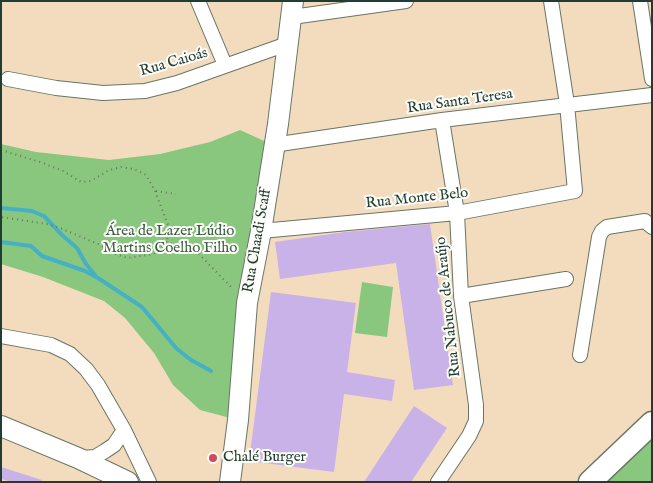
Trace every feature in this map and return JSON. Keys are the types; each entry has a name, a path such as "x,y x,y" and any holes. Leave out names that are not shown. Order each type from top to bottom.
{"main road":[{"path":"590,482 652,423"}],"street":[{"path":"198,1 225,65"},
{"path":"292,9 406,1"},
{"path":"551,1 567,104"},
{"path":"640,1 652,78"},
{"name":"Rua Chaadi Scaff","path":"230,482 238,420 247,303 262,231 292,9"},
{"name":"Rua Caioás","path":"8,79 56,88 103,93 145,91 177,82 287,44"},
{"name":"Rua Santa Teresa","path":"274,145 442,120 652,95"},
{"name":"Rua Monte Belo","path":"262,231 457,213 575,191 567,104"},
{"name":"Rua Nabuco de Araújo","path":"438,482 469,436 476,421 476,405 461,296 457,213 442,120"},
{"path":"580,355 599,237 602,231 607,227 645,221 652,227"},
{"path":"461,296 566,279"},
{"path":"1,336 51,345 70,354 86,369 98,385 124,430 149,482"},
{"path":"1,426 78,458 128,482"},
{"path":"78,458 95,457 105,451 114,445 124,430"}],"path":[{"path":"1,150 43,163 63,171 81,182 91,181 109,170 121,167 134,169 146,175 155,191 168,225 168,236 163,246 154,254 128,258 115,254 98,244 60,228 47,224 1,217"},
{"path":"155,191 176,194"},
{"path":"166,242 196,251 247,303"}],"green space":[{"name":"Área de Lazer Lúdio Martins Coelho Filho","path":"240,130 273,145 238,420 200,410 173,385 154,353 125,318 104,301 43,277 1,264 1,144 36,152 109,160 160,154 210,142"},
{"path":"362,282 393,287 387,337 355,333"},
{"path":"652,423 652,482 590,482"}],"building":[{"path":"430,224 453,385 414,390 396,263 280,279 275,242 345,232"},
{"path":"271,292 356,303 347,372 395,380 392,401 344,394 334,472 249,461"},
{"path":"414,406 447,428 411,482 364,482"},
{"path":"1,467 42,480 42,482 12,482 1,479"}],"waterway":[{"path":"1,208 32,211 44,216 77,248 95,275"},
{"path":"1,242 31,246 42,256 85,271 98,278 142,307 176,348 191,360 211,371"}],"place":[{"name":"Chalé Burger","path":"213,458"}]}
